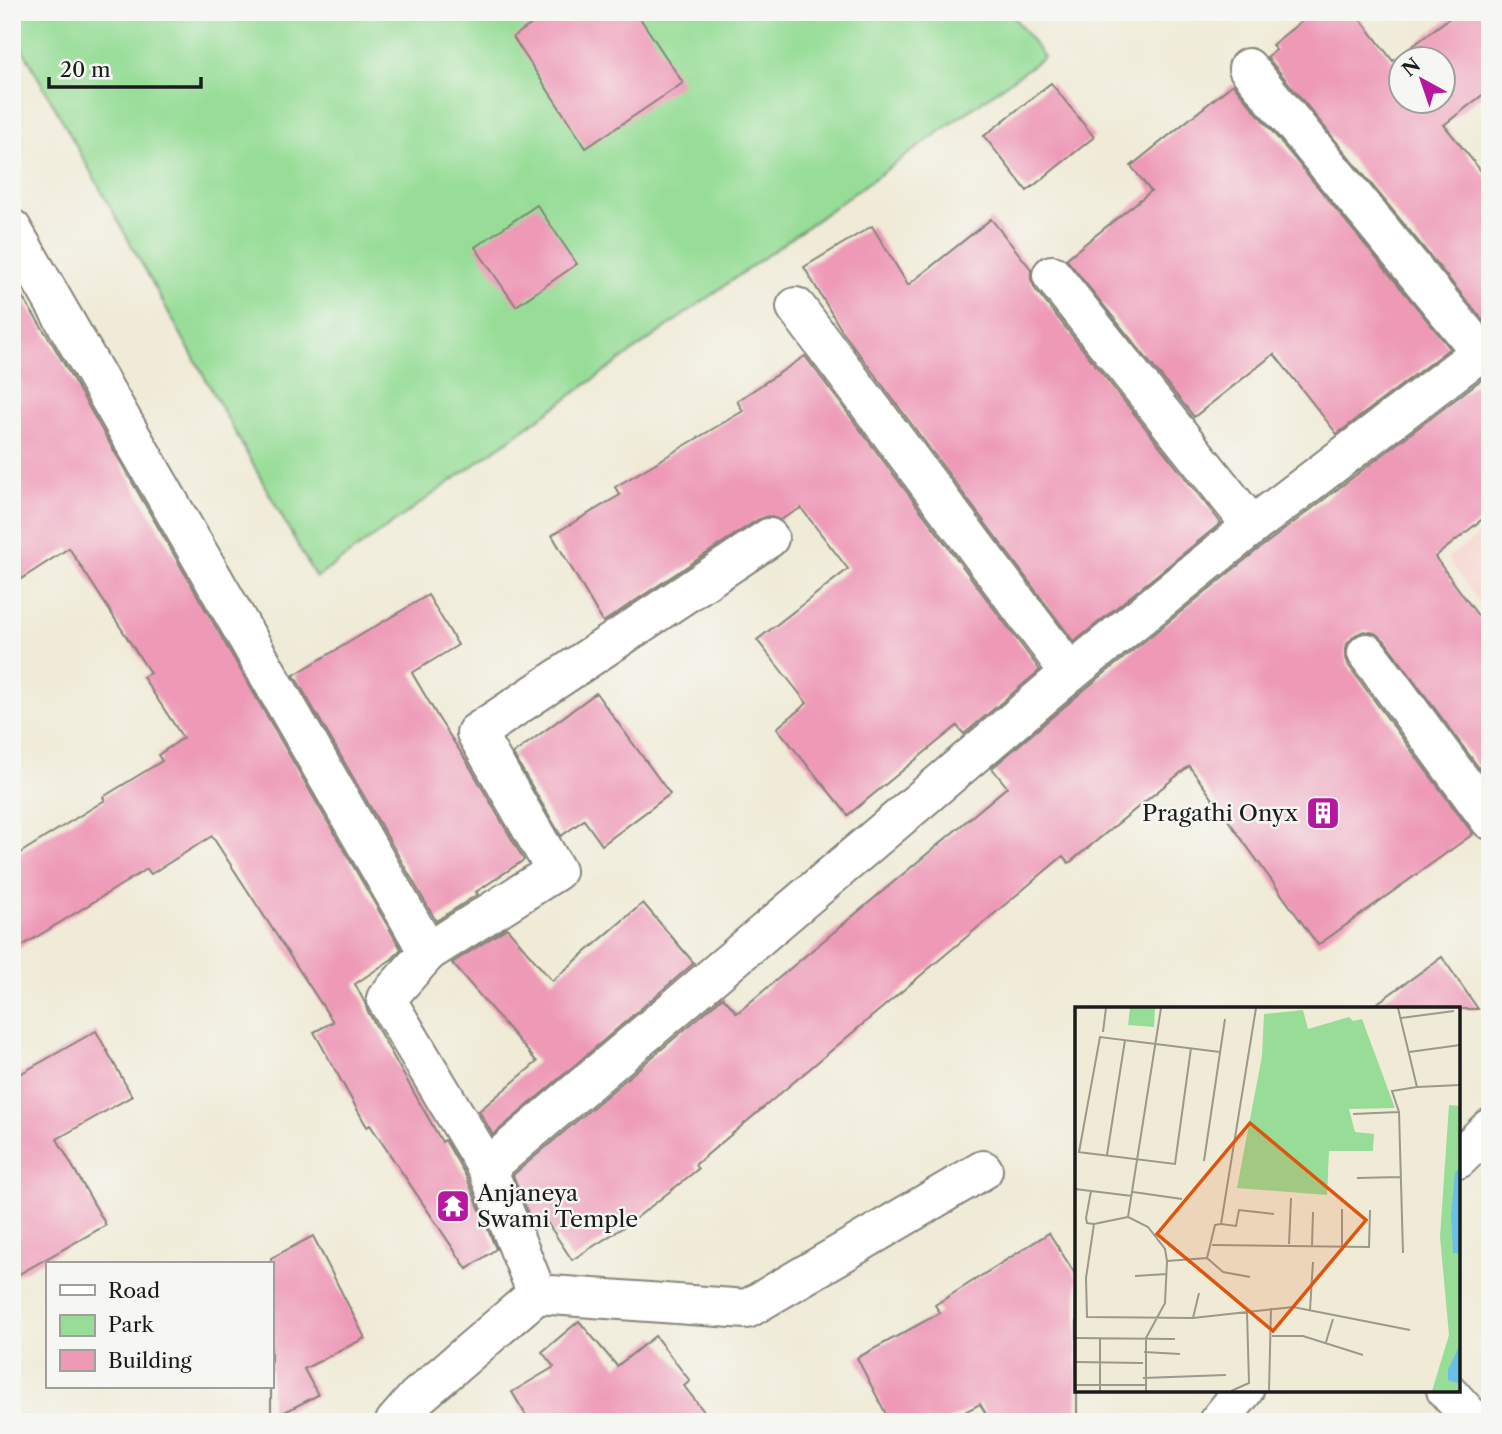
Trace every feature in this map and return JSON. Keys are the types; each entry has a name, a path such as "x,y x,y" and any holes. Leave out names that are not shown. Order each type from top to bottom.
{"street":[{"path":"487,1168 1070,673 1252,526 1485,348 1248,68"},
{"path":"12,229 428,952"},
{"path":"1052,275 1252,526"},
{"path":"796,307 1070,673"},
{"path":"537,1294 487,1168 386,999 428,952 556,871 476,733 769,538"},
{"path":"1367,653 1490,820"},
{"path":"1460,1157 1490,1128"},
{"path":"395,1422 416,1398 537,1294 747,1309 983,1170"},
{"path":"1218,1422 1242,1392"},
{"path":"1448,1392 1475,1422"}],"shaded area":[{"path":"1490,527 1490,617 1447,558"}],"green space":[{"path":"12,12 1010,12 1044,57 316,578 12,30"}],"building":[{"path":"549,12 636,12 683,83 586,148 513,37"},
{"path":"1313,12 1355,12 1386,52 1386,116 1456,116 1444,125 1490,182 1490,324 1486,324 1267,57 1276,50 1272,45"},
{"path":"1457,12 1490,12 1490,89 1456,116 1456,46 1413,46"},
{"path":"1051,83 1094,137 1027,191 984,136"},
{"path":"1233,84 1450,348 1337,434 1274,354 1194,417 1066,259 1151,191 1131,166"},
{"path":"537,205 577,264 516,306 475,247"},
{"path":"991,219 1031,269 1035,289 1221,523 1074,642 842,331 804,267 872,226 908,285"},
{"path":"12,281 52,343 401,949 392,959 355,984 442,1142 445,1140 467,1178 496,1249 467,1269 370,1125 367,1127 314,1032 333,1022 212,836 151,874 147,869 12,952 12,858 162,761 158,755 183,738 143,677 150,673 69,548 12,585"},
{"path":"805,356 1040,670 964,734 957,726 848,815 777,728 807,703 757,640 848,569 801,508 780,520 768,516 757,520 603,622 552,535 620,495 615,487 743,411 737,401"},
{"path":"1490,373 1490,513 1435,557 1490,632 1490,783 1384,640 1375,633 1364,631 1355,635 1347,644 1345,655 1349,666 1473,834 1318,945 1189,766 1069,863 1063,856 695,1165 698,1169 630,1223 572,1260 543,1216 532,1223 513,1175 723,997 737,1013 1007,787 992,768 1256,551"},
{"path":"428,595 458,645 412,673 524,860 436,921 294,675"},
{"path":"596,693 670,794 602,845 584,820 561,836 513,754"},
{"path":"643,903 694,963 493,1135 479,1111 537,1062 452,963 507,928 552,981"},
{"path":"1442,957 1478,1009 1460,1007 1372,1007"},
{"path":"96,1031 132,1096 57,1139 106,1225 12,1278 12,1060 20,1074"},
{"path":"1049,1233 1075,1274 1077,1422 991,1422 980,1404 945,1422 890,1422 857,1358 940,1313 935,1305"},
{"path":"313,1236 365,1338 304,1369 318,1395 271,1419 273,1262 271,1258"},
{"path":"579,1321 617,1366 655,1336 690,1381 684,1386 712,1422 530,1422 512,1392 554,1367 542,1352"}],"place":[{"name":"Pragathi Onyx","path":"1323,813"},
{"name":"Anjaneya Swami Temple","path":"453,1206"}]}
